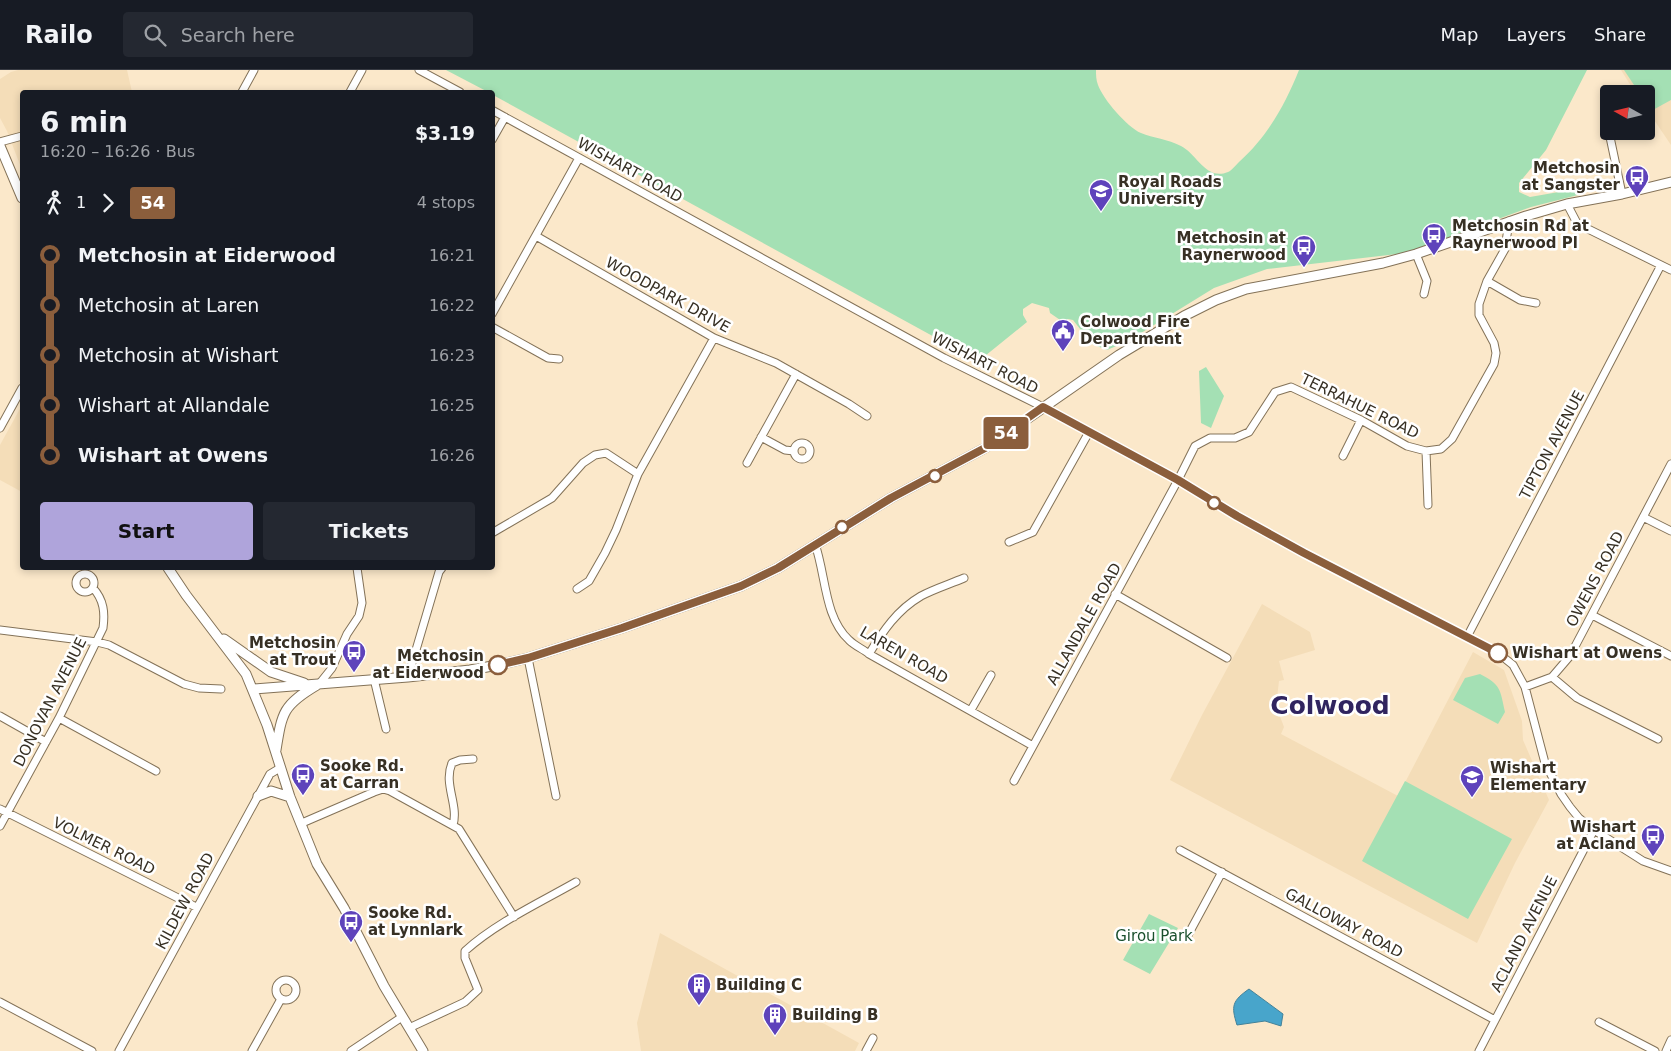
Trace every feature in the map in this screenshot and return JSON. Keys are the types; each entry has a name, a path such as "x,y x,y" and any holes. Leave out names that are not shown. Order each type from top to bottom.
{"main road":[{"path":"0,144 20,193"},
{"path":"254,689 408,678 470,670 528,658 741,586 778,568 884,502 985,448 1119,354 1184,316 1216,300 1246,289 1384,263 1416,254 1508,221 1567,204 1622,194 1671,182"},
{"path":"169,570 182,590 234,656 254,689 290,797 317,864 344,908 384,986 423,1051"},
{"path":"212,629 256,663 271,672 309,684"},
{"path":"275,752 283,715 287,707 295,699 320,683"},
{"path":"258,796 271,791 290,797"}],"street":[{"path":"243,90 254,70"},
{"path":"351,90 362,70"},
{"path":"419,70 456,90"},
{"name":"WISHART ROAD","path":"495,112 944,358 1043,407 1178,480 1237,516 1505,658 1513,665 1525,687 1545,763 1570,807 1579,818 1594,830 1643,861 1671,871"},
{"path":"495,135 505,117"},
{"path":"0,144 20,137"},
{"path":"1611,140 1622,194"},
{"path":"495,309 579,158"},
{"path":"1567,204 1578,223 1584,227 1671,270"},
{"name":"TERRAHUE ROAD","path":"1178,480 1195,446 1210,438 1235,438 1249,432 1275,392 1291,387 1361,420 1407,446 1426,451 1441,449 1452,439 1494,364 1496,352 1494,343 1479,315 1479,304 1487,282 1505,249 1508,221"},
{"name":"WOODPARK DRIVE","path":"536,236 714,338 776,363 849,404 866,416"},
{"path":"1416,254 1427,281 1424,294"},
{"name":"TIPTON AVENUE","path":"1467,637 1661,265"},
{"path":"1487,282 1520,300 1536,303"},
{"path":"495,329 548,358 559,358"},
{"path":"577,590 589,581 605,553 638,474 714,338"},
{"path":"746,463 796,374"},
{"path":"0,428 20,392"},
{"path":"1343,456 1361,420"},
{"path":"1009,542 1033,532 1089,432"},
{"path":"761,437 785,450 794,451"},
{"path":"1426,451 1428,505"},
{"path":"495,531 552,498 583,463 595,455 606,454 638,474"},
{"name":"OWENS ROAD","path":"1525,687 1552,677 1570,656 1671,464"},
{"name":"ALLANDALE ROAD","path":"1014,781 1178,480"},
{"path":"1643,517 1671,532"},
{"name":"LAREN ROAD","path":"815,544 821,560 830,606 839,626 850,640 869,654 1033,746"},
{"path":"320,683 332,668 359,616 362,603 358,570"},
{"path":"408,678 429,603 440,570"},
{"path":"869,654 887,625 904,608 921,596 964,578"},
{"name":"DONOVAN AVENUE","path":"0,826 59,718 104,628 105,616 101,600 93,588"},
{"path":"1115,594 1227,658"},
{"path":"1592,615 1671,656"},
{"path":"0,630 97,642 115,648 184,684 198,688 221,689"},
{"path":"528,658 556,796"},
{"path":"332,668 334,675 341,682"},
{"path":"971,710 991,675"},
{"path":"1552,677 1577,698 1658,739"},
{"path":"374,680 386,729"},
{"path":"0,716 46,742"},
{"path":"59,718 156,770"},
{"path":"453,826 455,810 449,770 452,763 473,759"},
{"name":"KILDEW ROAD","path":"119,1051 270,774 280,768"},
{"path":"302,823 383,789 390,791 453,826 463,834 514,918"},
{"name":"VOLMER ROAD","path":"0,809 196,907"},
{"name":"ACLAND AVENUE","path":"1479,1051 1594,830"},
{"name":"GALLOWAY ROAD","path":"1180,850 1495,1020"},
{"path":"1188,935 1222,872"},
{"path":"409,1028 473,997 478,990 465,958 465,951 473,944 576,882"},
{"path":"252,1051 281,999"},
{"path":"0,1002 92,1051"},
{"path":"351,1051 402,1017"},
{"path":"1599,1022 1655,1051"},
{"path":"866,1051 873,1038"},
{"path":"1666,1051 1671,1040"}],"shaded area":[{"path":"18,70 127,70 132,90 20,90 20,165 0,118 0,79"},
{"path":"1621,70 1671,70 1671,145 1655,121 1655,85 1630,85"},
{"path":"20,409 20,491 0,480 0,445"},
{"path":"1262,604 1310,632 1315,650 1279,661 1284,680 1279,681 1276,706 1284,727 1281,734 1398,796 1473,652 1504,670 1522,721 1523,740 1549,800 1515,863 1477,943 1170,780 1202,715"},
{"path":"660,933 859,1043 855,1051 641,1051 637,1023"}],"green space":[{"name":"Royal Roads University","path":"446,70 1096,70 1097,81 1105,98 1129,125 1141,133 1181,146 1208,170 1220,174 1232,169 1267,131 1288,96 1299,70 1587,70 1546,150 1519,183 1519,192 1530,197 1576,189 1582,190 1578,195 1531,207 1406,253 1267,269 1214,288 1128,341 1107,350 1092,344 1073,320 1068,319 1063,322 1050,313 1049,308 1032,303 1023,309 1023,315 1027,322 980,360 949,345 495,96 495,90 484,90"},
{"path":"1624,70 1671,70 1671,100 1655,109 1655,85 1634,85"},
{"path":"1206,367 1224,396 1211,428 1201,423 1199,371"},
{"path":"1480,674 1492,681 1500,693 1505,712 1498,724 1453,700 1465,678"},
{"path":"1405,781 1512,839 1468,919 1362,861"},
{"name":"Girou Park","path":"1149,914 1178,928 1150,974 1123,960"}],"water":[{"path":"1249,989 1283,1014 1281,1026 1265,1021 1237,1025 1234,1004"}],"bus line":[{"name":"54","path":"498,665 528,658 622,628 741,586 778,568 846,524 891,498 985,448 1043,407 1178,480 1237,516 1304,553 1498,653"}],"place":[{"name":"Metchosin at Sangster","path":"1637,198"},
{"name":"Royal Roads University","path":"1101,212"},
{"name":"Metchosin Rd at Raynerwood Pl","path":"1434,256"},
{"name":"Metchosin at Raynerwood","path":"1304,268"},
{"name":"Colwood Fire Department","path":"1063,352"},
{"name":"Wishart at Owens","path":"1498,653"},
{"name":"Metchosin at Eiderwood","path":"498,665"},
{"name":"Metchosin at Trout","path":"354,673"},
{"name":"Sooke Rd. at Carran","path":"303,796"},
{"name":"Wishart Elementary","path":"1472,798"},
{"name":"Wishart at Acland","path":"1653,857"},
{"name":"Sooke Rd. at Lynnlark","path":"351,943"},
{"name":"Building C","path":"699,1006"},
{"name":"Building B","path":"775,1036"}],"district":[{"name":"Colwood","path":"1330,705"}]}
